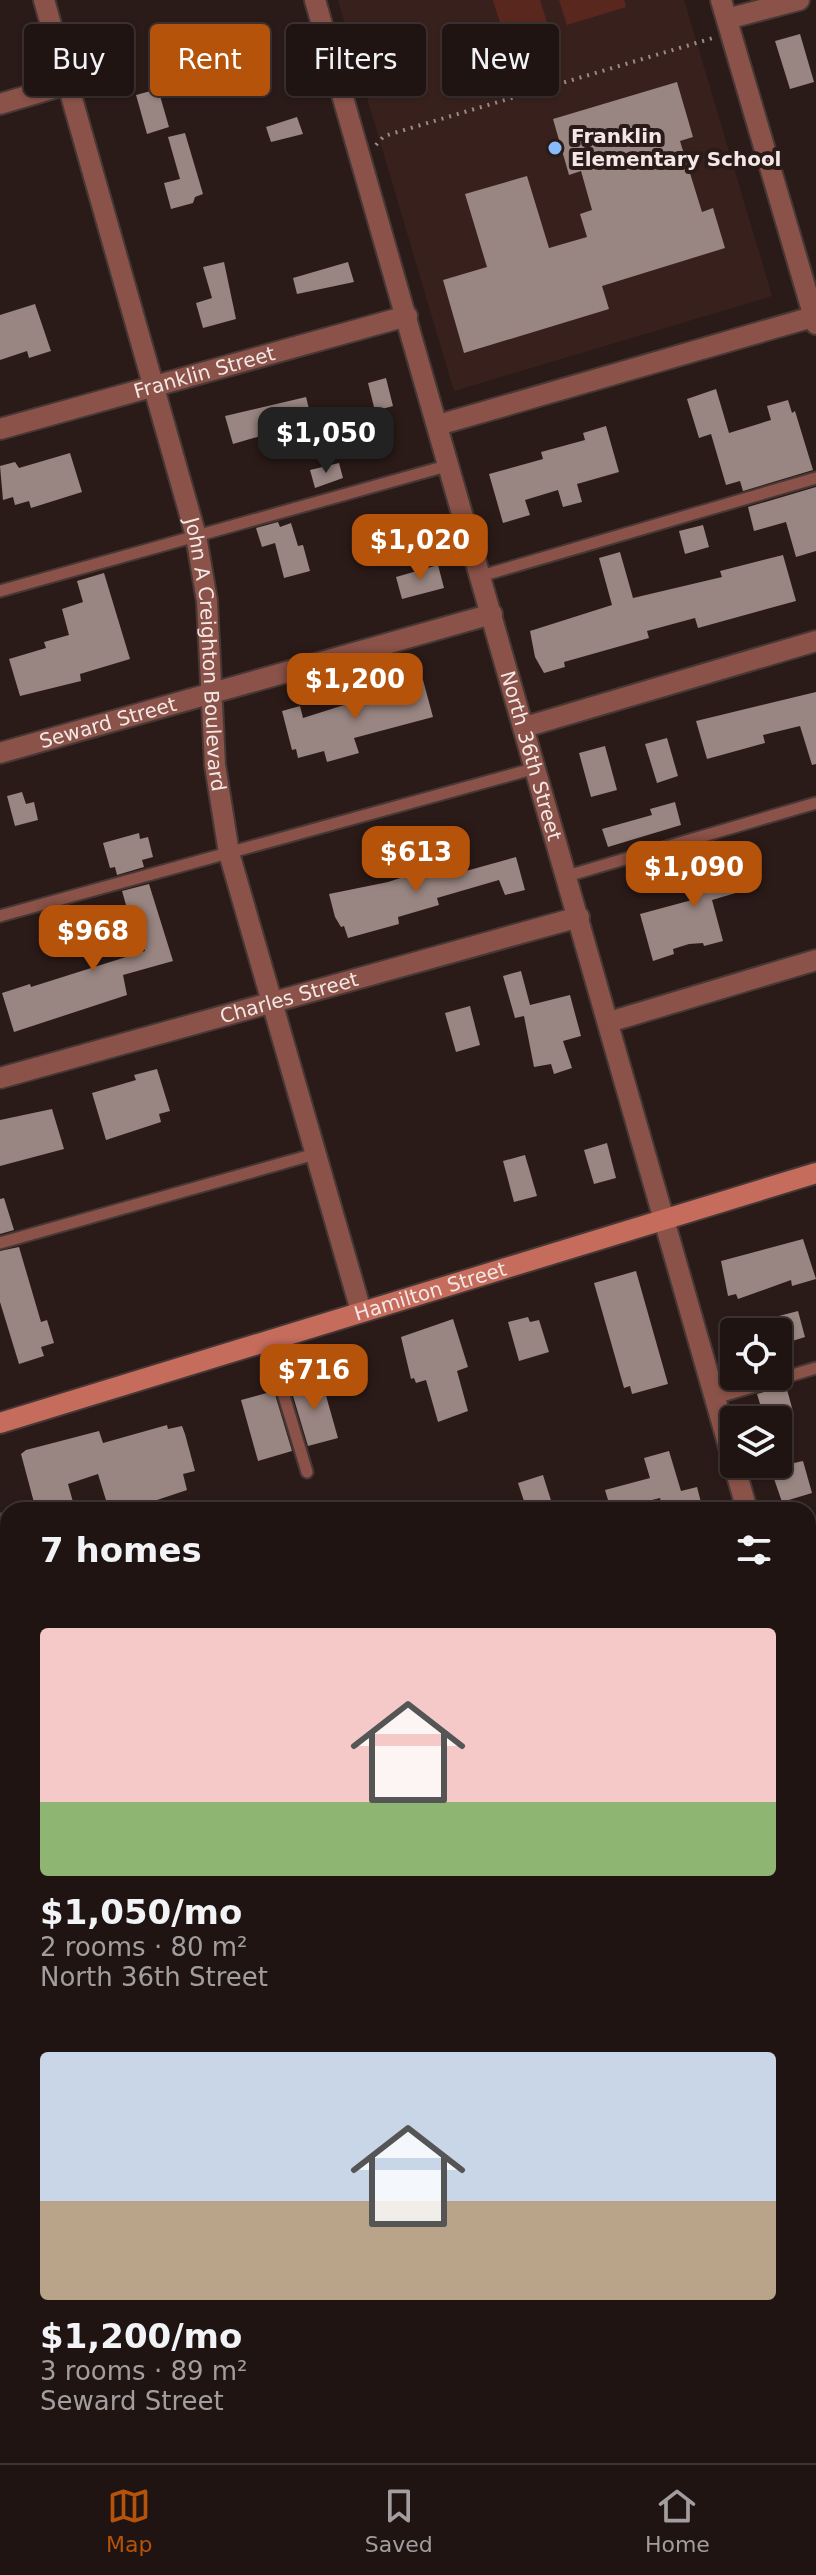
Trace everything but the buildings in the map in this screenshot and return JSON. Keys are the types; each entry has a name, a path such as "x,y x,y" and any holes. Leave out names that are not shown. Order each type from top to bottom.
{"main road":[{"name":"Hamilton Street","path":"1,1419 816,1173"}],"street":[{"name":"John A Creighton Boulevard","path":"44,0 51,24"},
{"name":"North 36th Street","path":"315,0 745,1502"},
{"path":"438,425 815,319 724,10 799,0"},
{"path":"0,104 27,96"},
{"name":"John A Creighton Boulevard","path":"71,96 196,536 207,601 215,765 229,853 361,1311"},
{"name":"Franklin Street","path":"0,429 407,316"},
{"name":"Seward Street","path":"0,753 492,614"},
{"path":"525,727 816,641"},
{"name":"Charles Street","path":"0,1078 579,917"},
{"path":"609,1022 816,960"}],"lane":[{"path":"0,591 450,465"},
{"path":"481,576 816,478"},
{"path":"0,916 536,768"},
{"path":"567,876 816,803"},
{"path":"0,1243 315,1154"},
{"path":"267,1340 307,1472"},
{"path":"715,1398 816,1368"}],"path":[{"path":"377,151 378,141 384,136 714,38"}],"shaded area":[{"name":"Franklin Elementary School","path":"338,0 684,0 772,296 454,391 366,96 426,96 426,24 345,24"},
{"path":"493,0 540,0 548,24 500,24"},
{"path":"559,0 624,0 626,7 567,25"}],"place":[{"name":"Franklin Elementary School","path":"555,148"}]}
